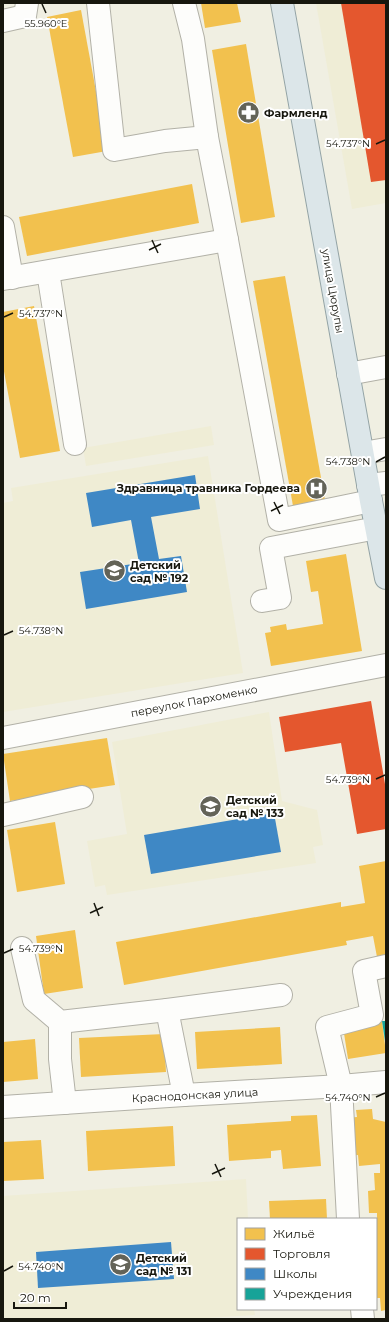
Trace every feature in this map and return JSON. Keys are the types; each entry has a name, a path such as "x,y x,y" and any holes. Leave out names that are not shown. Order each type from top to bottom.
{"main road":[{"name":"улица Цюрупы","path":"282,3 363,453 375,490 377,528 386,578"}],"street":[{"path":"3,21 25,16 27,3"},
{"path":"98,3 114,150 165,141 207,137"},
{"path":"184,3 194,39 207,137 278,520 375,490"},
{"path":"3,227 7,279 227,240"},
{"path":"48,272 75,444"},
{"path":"348,374 386,367"},
{"path":"363,453 386,449"},
{"path":"262,601 280,598 271,548 377,528"},
{"name":"переулок Пархоменко","path":"3,738 386,665"},
{"path":"3,815 82,797"},
{"path":"22,948 34,1000 60,1022 281,995"},
{"path":"348,1218 340,1086 327,1027 372,1015 364,971 386,966"},
{"path":"168,1010 184,1095"},
{"path":"60,1022 60,1059 65,1103"},
{"name":"Краснодонская улица","path":"3,1107 386,1082"}],"shaded area":[{"path":"316,3 386,3 386,203 352,209"},
{"path":"211,426 214,445 86,466 83,448"},
{"name":"Детский сад № 192","path":"208,456 243,673 3,712 3,503 13,501 11,488"},
{"name":"Детский сад № 133","path":"269,712 282,801 317,810 323,845 313,847 316,863 107,895 105,885 95,887 87,841 127,834 112,742"},
{"name":"Детский сад № 131","path":"246,1179 248,1218 237,1218 237,1310 254,1310 255,1315 190,1319 3,1319 3,1196"}],"building: Жильё":[{"path":"201,3 237,3 241,22 205,28"},
{"path":"81,10 107,151 73,157 47,17"},
{"path":"246,44 275,217 241,223 212,50"},
{"path":"192,184 199,223 27,256 19,217"},
{"path":"285,276 325,500 293,506 253,281"},
{"path":"34,306 60,451 20,458 3,366 3,312"},
{"path":"346,554 362,651 271,666 265,633 271,632 270,627 286,624 287,630 323,624 318,591 311,592 306,561"},
{"path":"107,738 115,785 10,801 3,754"},
{"path":"55,822 65,884 17,892 7,830"},
{"path":"386,861 386,956 377,957 373,936 346,941 347,945 124,985 116,942 341,902 341,907 365,903 359,866"},
{"path":"75,930 83,988 44,994 36,936"},
{"path":"382,1021 386,1053 348,1059 343,1027"},
{"path":"280,1027 282,1064 197,1069 195,1032"},
{"path":"164,1034 166,1072 81,1077 79,1038"},
{"path":"35,1039 38,1079 3,1082 3,1042"},
{"path":"372,1109 373,1119 386,1122 386,1310 381,1311 380,1298 377,1298 377,1213 369,1213 368,1191 375,1190 374,1173 380,1173 380,1164 359,1166 358,1155 348,1156 346,1118 357,1117 356,1110"},
{"path":"317,1115 321,1166 283,1169 281,1150 271,1151 271,1158 229,1161 227,1125 291,1121 291,1116"},
{"path":"173,1126 175,1166 88,1171 86,1131"},
{"path":"41,1140 44,1179 3,1181 3,1142"},
{"path":"326,1199 327,1218 270,1218 269,1201"}],"building: Торговля":[{"path":"341,3 386,3 386,180 371,182"},
{"path":"371,701 386,790 386,829 357,834 341,743 285,752 279,717"}],"building: Школы":[{"path":"195,475 200,509 151,517 159,559 181,556 187,592 86,609 80,572 139,563 131,520 92,527 86,493"},
{"path":"274,813 281,852 151,874 144,835"},
{"path":"171,1242 174,1279 38,1288 36,1252"}],"building: Учреждения":[{"path":"382,1021 386,1021 386,1041 385,1041"}],"place":[{"name":"Фармленд","path":"249,113"},
{"name":"Здравница травника Гордеева","path":"316,488"},
{"name":"Детский сад № 192","path":"115,571"},
{"name":"Детский сад № 133","path":"211,806"},
{"name":"Детский сад № 131","path":"120,1264"}]}
